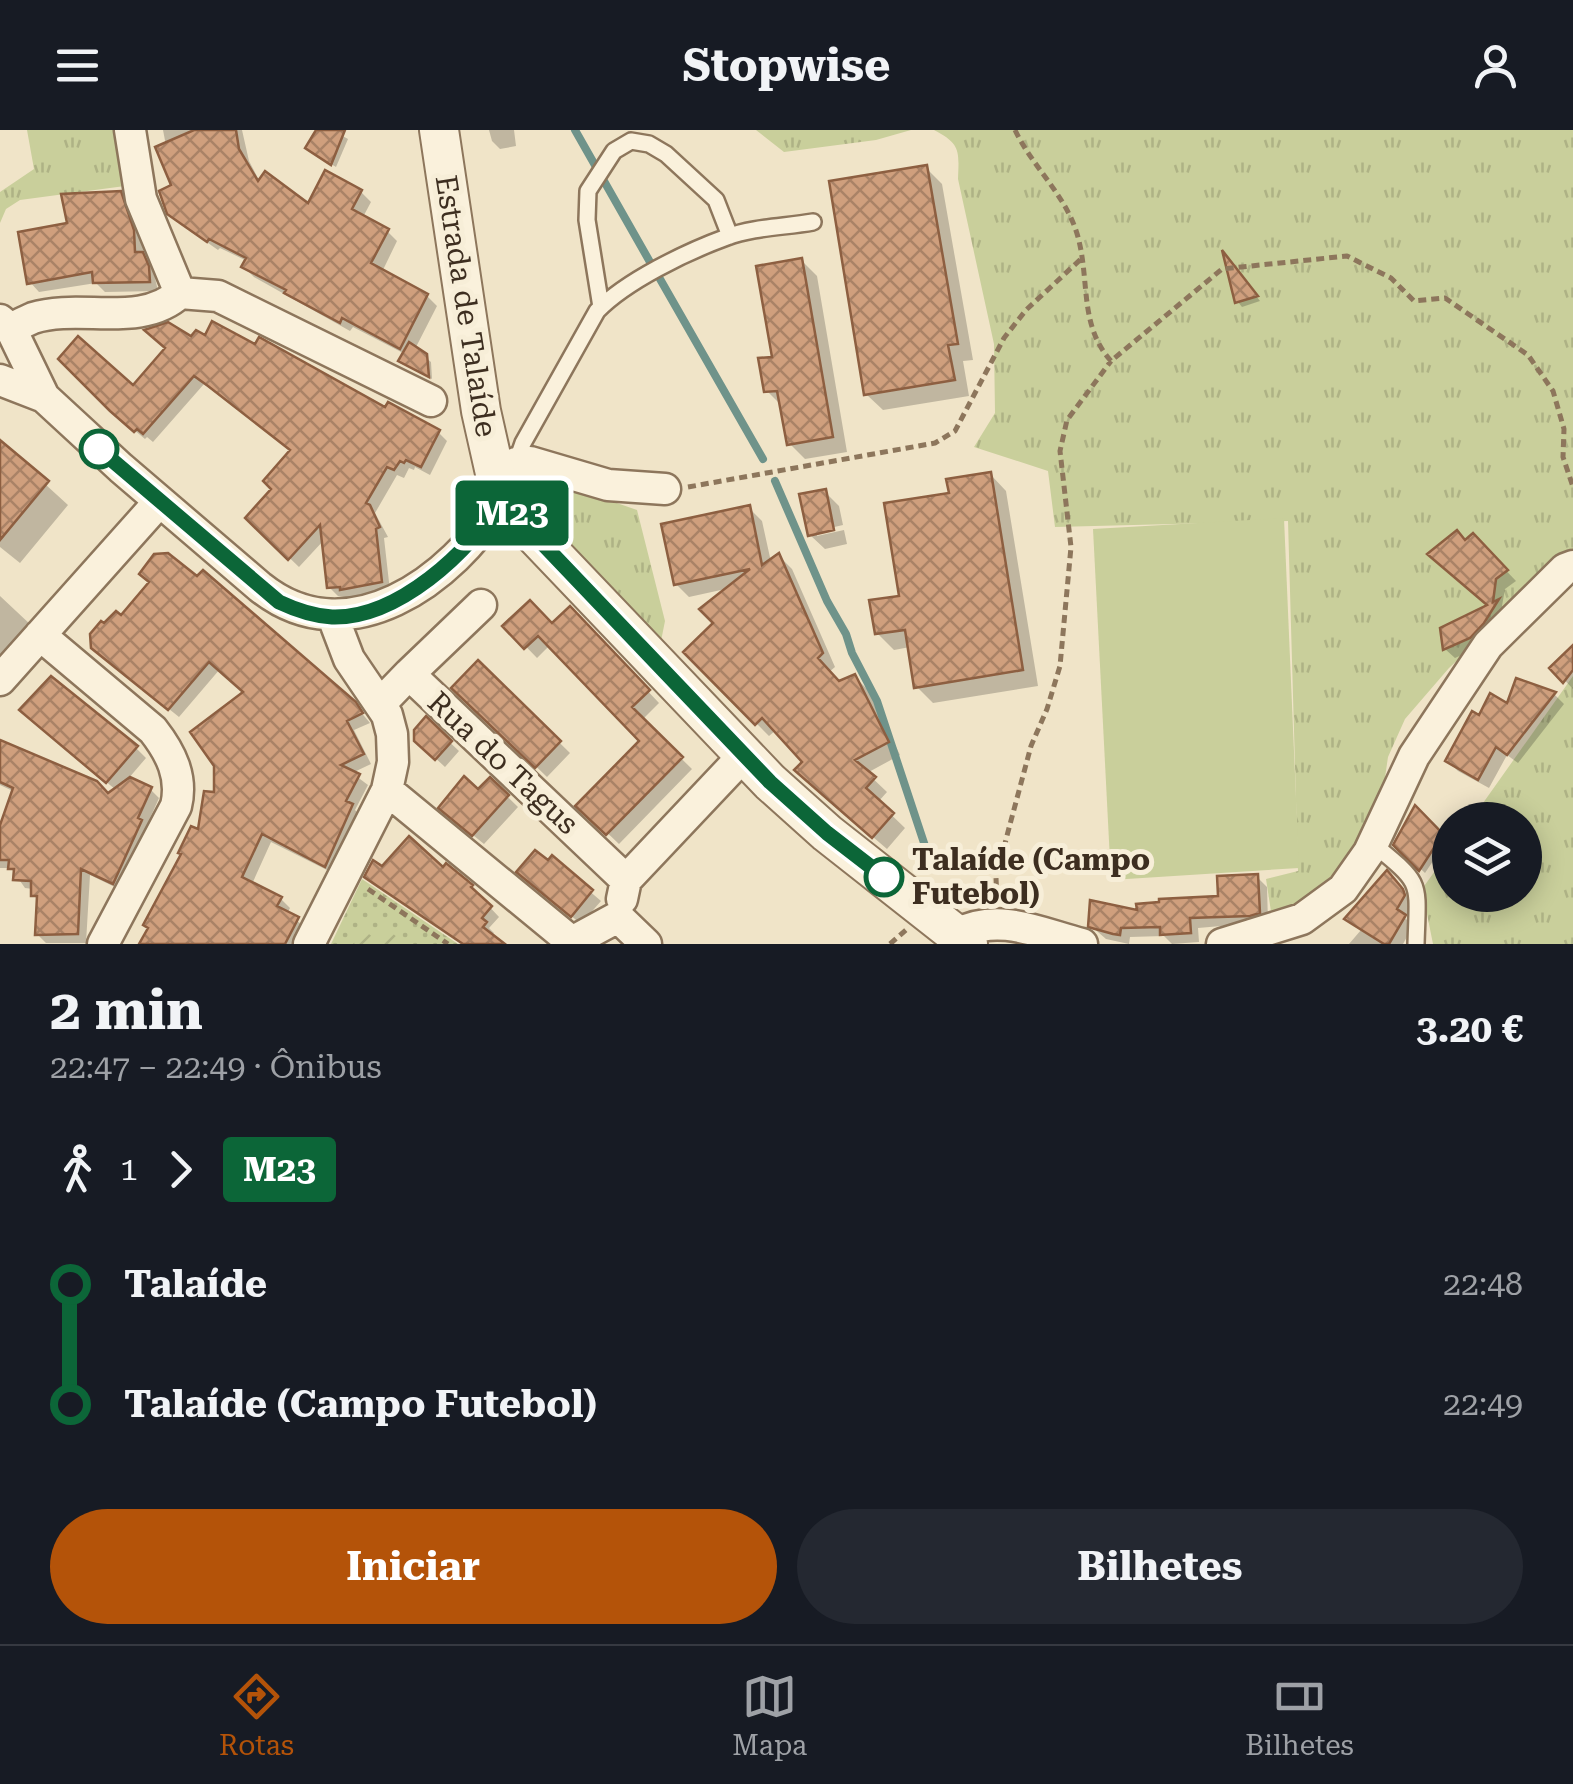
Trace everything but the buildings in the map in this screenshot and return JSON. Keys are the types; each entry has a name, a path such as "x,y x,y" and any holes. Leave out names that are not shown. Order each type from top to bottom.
{"street":[{"path":"130,130 142,200 180,294"},
{"name":"Estrada de Talaíde","path":"439,130 504,482"},
{"path":"9,331 35,317 142,311 166,306 180,294 218,296 430,401"},
{"path":"0,371 11,363 9,331"},
{"path":"9,331 44,397 159,502 279,602 300,611 333,617 369,611 422,583 483,530 504,482 530,462 608,484 664,489"},
{"path":"0,380 44,397"},
{"path":"504,482 770,782 827,833 974,933 1082,944"},
{"path":"0,680 159,502"},
{"path":"1222,944 1302,919 1343,889 1372,843 1414,756 1488,645 1564,569 1573,566"},
{"path":"409,674 481,605"},
{"path":"310,944 387,790 393,762 392,734 381,703 349,659 333,617"},
{"path":"40,635 153,730 177,772 180,791 176,806 102,944"},
{"name":"Rua do Tagus","path":"381,703 409,674 626,880"},
{"path":"387,790 572,942 618,916 626,880 746,754"},
{"path":"618,916 646,944"}],"lane":[{"path":"601,307 588,220 588,190 614,151 631,141 649,144 666,154 716,200 730,236"},
{"path":"504,482 601,307 610,298 675,261 730,236 813,222"},
{"path":"1372,843 1411,875 1418,890 1416,944"}],"path":[{"path":"1016,130 1042,175 1064,202 1082,258 1088,320 1097,345 1111,361"},
{"path":"974,933 996,878 1031,746 1060,666 1071,547 1060,451 1068,420 1111,361 1222,269 1347,256 1391,278 1414,301 1445,298 1528,355 1553,392 1564,429 1563,457 1573,487"},
{"path":"664,489 745,479 935,444 954,431 1004,338 1026,310 1082,258"},
{"path":"370,891 448,944"},
{"path":"428,944 434,935"}],"green space":[{"path":"27,130 116,130 125,186 20,200 6,209 0,223 0,192 34,169"},
{"path":"756,130 911,130 876,140 784,152"},
{"path":"934,130 1573,130 1573,552 1449,668 1405,719 1388,757 1380,812 1346,863 1298,906 1272,918 1266,879 1298,871 1288,521 1055,527 1048,471 974,447 995,413 994,344 958,179 956,149"},
{"path":"533,474 637,510 665,621 661,641 517,489 516,478"},
{"path":"1284,518 1299,868 1111,880 1093,529"},
{"path":"1573,676 1573,944 1433,944 1422,889 1432,875 1432,912 1542,912 1542,802 1484,802"},
{"path":"362,879 458,944 331,944"},
{"path":"384,926 405,944 354,944 365,931 374,938"}],"waterway":[{"path":"575,130 650,262"},
{"path":"660,279 763,459"},
{"path":"775,481 827,601 877,701 931,864"}],"bus line":[{"name":"M23","path":"99,449 279,602 314,615 351,616 393,601 468,546 501,500 770,782 884,877"}],"place":[{"name":"Talaíde (Campo Futebol)","path":"884,877"}]}
